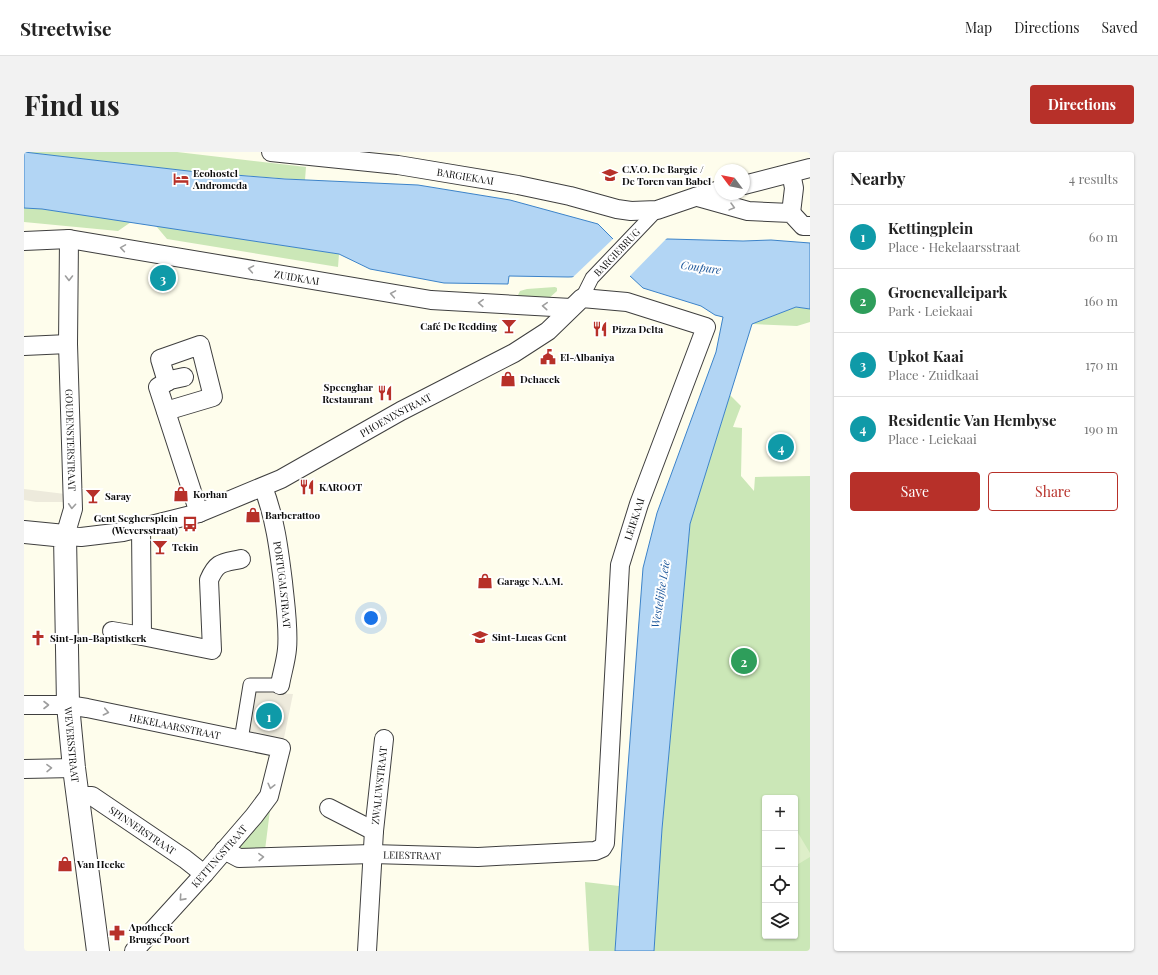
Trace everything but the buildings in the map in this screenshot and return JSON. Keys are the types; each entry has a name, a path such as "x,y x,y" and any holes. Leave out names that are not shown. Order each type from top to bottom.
{"street":[{"name":"BARGIEKAAI","path":"271,152 305,154 398,165 525,186 570,196 617,209 631,211 657,210 714,192"},
{"path":"750,183 810,168"},
{"path":"790,173 794,188 791,213"},
{"path":"695,197 748,211 791,213 803,226 810,226"},
{"name":"BARGIEBRUG","path":"576,303 592,278 657,210"},
{"name":"ZUIDKAAI","path":"24,241 69,239 431,300 576,303"},
{"name":"GOUDENSTERSTRAAT","path":"65,536 73,509 68,344 69,239"},
{"name":"LEIEKAAI","path":"576,303 627,302 706,327 639,504 620,565 605,842 602,848"},
{"name":"PHOENIXSTRAAT","path":"65,536 81,537 124,532 198,513 281,479 401,411 514,353 548,331 576,303"},
{"path":"24,346 68,344"},
{"path":"166,411 213,397 200,345 160,359 167,382"},
{"path":"184,377 167,382 158,387 198,513"},
{"name":"PORTUGALSTRAAT","path":"263,487 268,498 273,519 286,606 287,649 280,685"},
{"path":"141,527 142,636"},
{"path":"24,532 65,536"},
{"name":"WEVERSSTRAAT","path":"65,536 68,705 74,768 98,951"},
{"path":"112,631 212,650 209,580 212,571 220,563 241,559"},
{"path":"241,740 250,685 280,685"},
{"name":"HEKELAARSSTRAAT","path":"24,706 68,705 281,748"},
{"name":"ZWALUWSTRAAT","path":"367,951 372,854 384,740"},
{"name":"KETTINGSTRAAT","path":"134,951 204,874 254,816 269,796 281,748"},
{"path":"24,769 74,768"},
{"name":"SPINNERSTRAAT","path":"78,796 92,796 185,859 204,874"},
{"name":"ZWALUWSTRAAT","path":"329,808 374,830"},
{"name":"LEIESTRAAT","path":"224,850 239,858 372,854 478,857 595,851 602,848"}],"green space":[{"path":"24,152 177,152 306,167 305,180 197,172"},
{"path":"24,208 42,209 131,222 118,231 24,222"},
{"path":"156,226 339,254 338,267 167,239"},
{"path":"557,288 557,291 548,299 519,297 518,295 520,291 527,289"},
{"path":"796,307 810,309 810,322 797,326 752,324"},
{"path":"730,395 741,406 733,427 742,428 741,476 754,491 755,477 810,476 810,951 654,951 662,829 690,524"},
{"path":"271,802 265,850 242,851 238,849 239,845"},
{"path":"798,833 810,853 810,857 798,864"},
{"path":"585,882 619,886 615,951 589,951"}],"shaded area":[{"path":"24,489 65,494 69,502 36,502 24,500"},
{"path":"254,692 293,694 284,738 245,737"}],"water":[{"path":"24,152 197,172 285,179 418,185 510,200 598,224 614,240 771,240 810,243 810,309 796,307 752,324 690,524 662,829 654,951 615,951 643,568 657,513 716,352 723,317 715,315 701,306 643,288 629,275 568,277 509,276 508,284 444,283 370,269 339,254 42,209 24,208"}],"pier":[{"path":"668,237 629,277 571,279 614,238"}],"place":[{"name":"C.V.O. De Bargie / De Toren van Babel","path":"610,175"},
{"name":"Ecohostel Andromeda","path":"181,179"},
{"name":"Upkot Kaai","path":"163,278"},
{"name":"Café De Redding","path":"509,326"},
{"name":"Pizza Delta","path":"600,329"},
{"name":"El-Albaniya","path":"548,357"},
{"name":"Dehaeck","path":"508,379"},
{"name":"Speenghar Restaurant","path":"385,393"},
{"name":"Residentie Van Hembyse","path":"781,447"},
{"name":"KAROOT","path":"307,487"},
{"name":"Korhan","path":"181,494"},
{"name":"Saray","path":"93,496"},
{"name":"Barberattoo","path":"253,515"},
{"name":"Gent Seghersplein (Weversstraat)","path":"190,524"},
{"name":"Tekin","path":"160,547"},
{"name":"Garage N.A.M.","path":"485,581"},
{"name":"Sint-Lucas Gent","path":"480,637"},
{"name":"Sint-Jan-Baptistkerk","path":"38,638"},
{"name":"Groenevalleipark","path":"744,661"},
{"name":"Kettingplein","path":"269,716"},
{"name":"Van Hecke","path":"65,864"},
{"name":"Apotheek Brugse Poort","path":"117,933"}],"water label":[{"name":"Coupure","path":"701,267"},
{"name":"Westelijke Leie","path":"660,594"}]}
